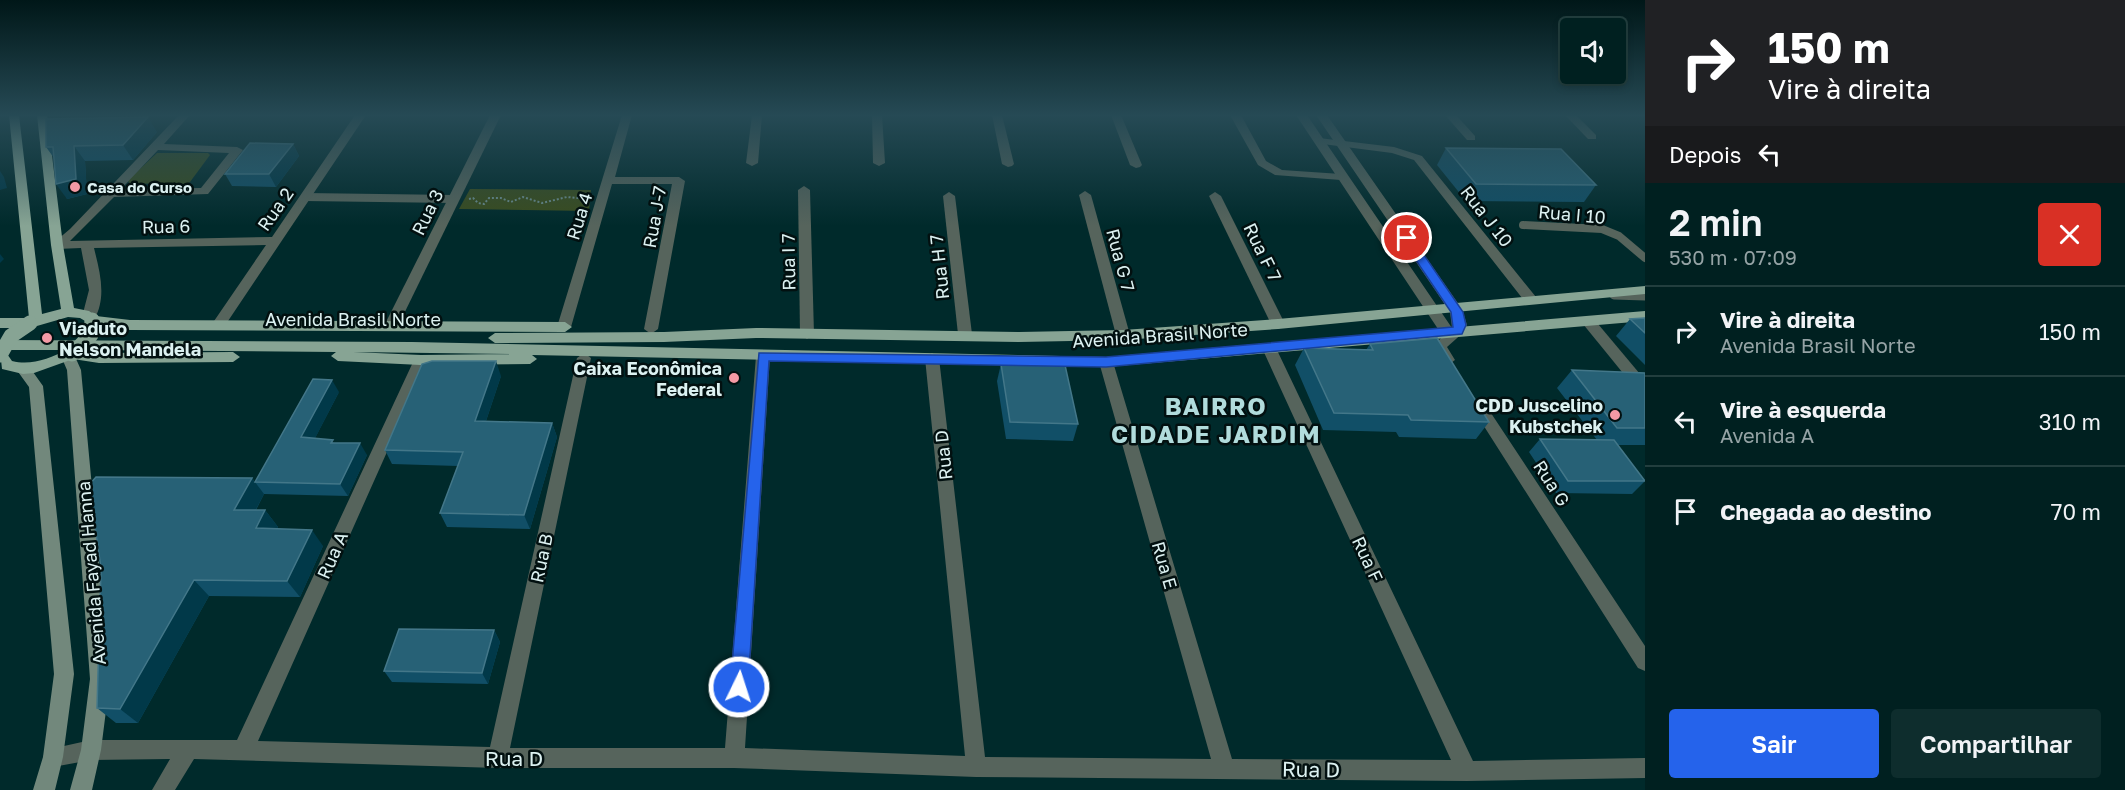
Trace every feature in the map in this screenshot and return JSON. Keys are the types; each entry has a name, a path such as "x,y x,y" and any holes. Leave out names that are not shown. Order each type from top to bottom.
{"main road":[{"path":"31,152 33,322"},
{"path":"0,323 33,322 68,312 57,245 32,152"},
{"name":"Avenida Brasil Norte","path":"0,336 407,339 705,334 965,334 1019,337 1123,335 1278,324 1431,308 1645,290"},
{"name":"Avenida Brasil Norte","path":"68,312 130,325 564,327 651,329 705,334"},
{"name":"Avenida Brasil Norte","path":"0,345 448,347 763,356 1106,362 1641,316"},
{"path":"33,322 9,338 2,348 0,355 7,365 23,369 46,365 70,355 92,335 94,325 91,318"},
{"name":"Avenida Brasil Norte","path":"70,355 99,358 337,356 421,360 584,358 641,353"},
{"name":"Avenida Fayad Hanna","path":"70,355 74,370 100,679 91,750 81,790"},
{"name":"Avenida Fayad Hanna","path":"23,369 36,386 64,674 53,757 44,790"}],"street":[{"path":"57,245 74,232 151,152"},
{"path":"112,193 204,191 235,152"},
{"name":"Rua 2","path":"219,324 336,152"},
{"name":"Rua 3","path":"391,326 478,152"},
{"name":"Rua 4","path":"564,327 616,152"},
{"path":"752,163 753,152"},
{"path":"879,152 879,163"},
{"path":"1005,152 1008,164"},
{"path":"1131,152 1136,165"},
{"path":"1256,152 1262,163 1279,173 1341,177"},
{"path":"1325,152 1431,308 1452,332"},
{"path":"1348,152 1453,306 1460,325 1439,346 1458,375"},
{"name":"Rua J 10","path":"1400,152 1418,158 1531,300"},
{"name":"Rua J-7","path":"608,180 679,181 651,329"},
{"name":"Rua I 7","path":"804,190 807,334"},
{"name":"Rua G 7","path":"1084,195 1123,335"},
{"name":"Rua H 7","path":"949,196 965,334"},
{"name":"Rua F 7","path":"1215,196 1278,324"},
{"name":"Rua 6","path":"57,245 274,241"},
{"path":"87,246 97,291 91,318"},
{"path":"1588,321 1645,390"},
{"name":"Rua F","path":"1269,348 1467,771"},
{"path":"734,758 763,356"},
{"name":"Rua B","path":"498,758 584,358"},
{"name":"Rua D","path":"932,358 976,767"},
{"name":"Rua A","path":"243,751 421,360"},
{"name":"Rua E","path":"1106,362 1224,768"},
{"name":"Rua G","path":"1471,395 1645,662"},
{"path":"163,790 189,749"},
{"name":"Rua D","path":"53,757 91,750 189,749 498,758 734,758 976,767 1467,771 1645,768"}],"lane":[{"path":"305,197 454,199"},
{"name":"Rua I 10","path":"1523,225 1602,229 1618,236 1645,258"},
{"path":"1600,294 1645,296"}],"path":[{"path":"476,200 484,204 489,198 501,198 511,202 523,198 542,203 567,197 575,200 593,199"}],"green space":[{"path":"157,153 208,153 210,155 190,182 183,185 129,183 128,180"},
{"path":"470,189 591,190 589,211 459,209"}],"building":[{"path":"53,152 74,152 76,179 56,184"},
{"path":"243,152 287,152 269,174 225,174"},
{"path":"1449,152 1564,152 1596,185 1476,184"},
{"path":"1645,318 1645,333 1630,319"},
{"path":"1437,338 1489,422 1411,420 1408,415 1334,413 1304,348 1373,350 1370,344"},
{"path":"432,361 496,361 475,421 552,423 524,515 440,513 463,452 385,450 422,364"},
{"path":"1001,364 1065,365 1078,424 1010,422"},
{"path":"1572,370 1645,373 1645,428 1617,428"},
{"path":"313,379 332,380 301,437 333,440 331,443 360,443 340,484 255,482"},
{"path":"1540,439 1614,440 1645,481 1568,481"},
{"path":"96,477 252,478 234,510 265,510 256,528 312,530 287,581 194,580 120,709 97,708 101,568 89,485"},
{"path":"399,629 494,630 482,673 384,671"}],"place":[{"name":"Casa do Curso","path":"75,187"},
{"name":"Viaduto Nelson Mandela","path":"47,338"},
{"name":"Caixa Econômica Federal","path":"734,378"},
{"name":"CDD Juscelino Kubstchek","path":"1615,415"}],"district":[{"name":"BAIRRO CIDADE JARDIM","path":"1216,419"}],"route":[{"path":"739,687 763,356 1106,362 1458,331 1460,325 1457,312 1407,238"}]}
